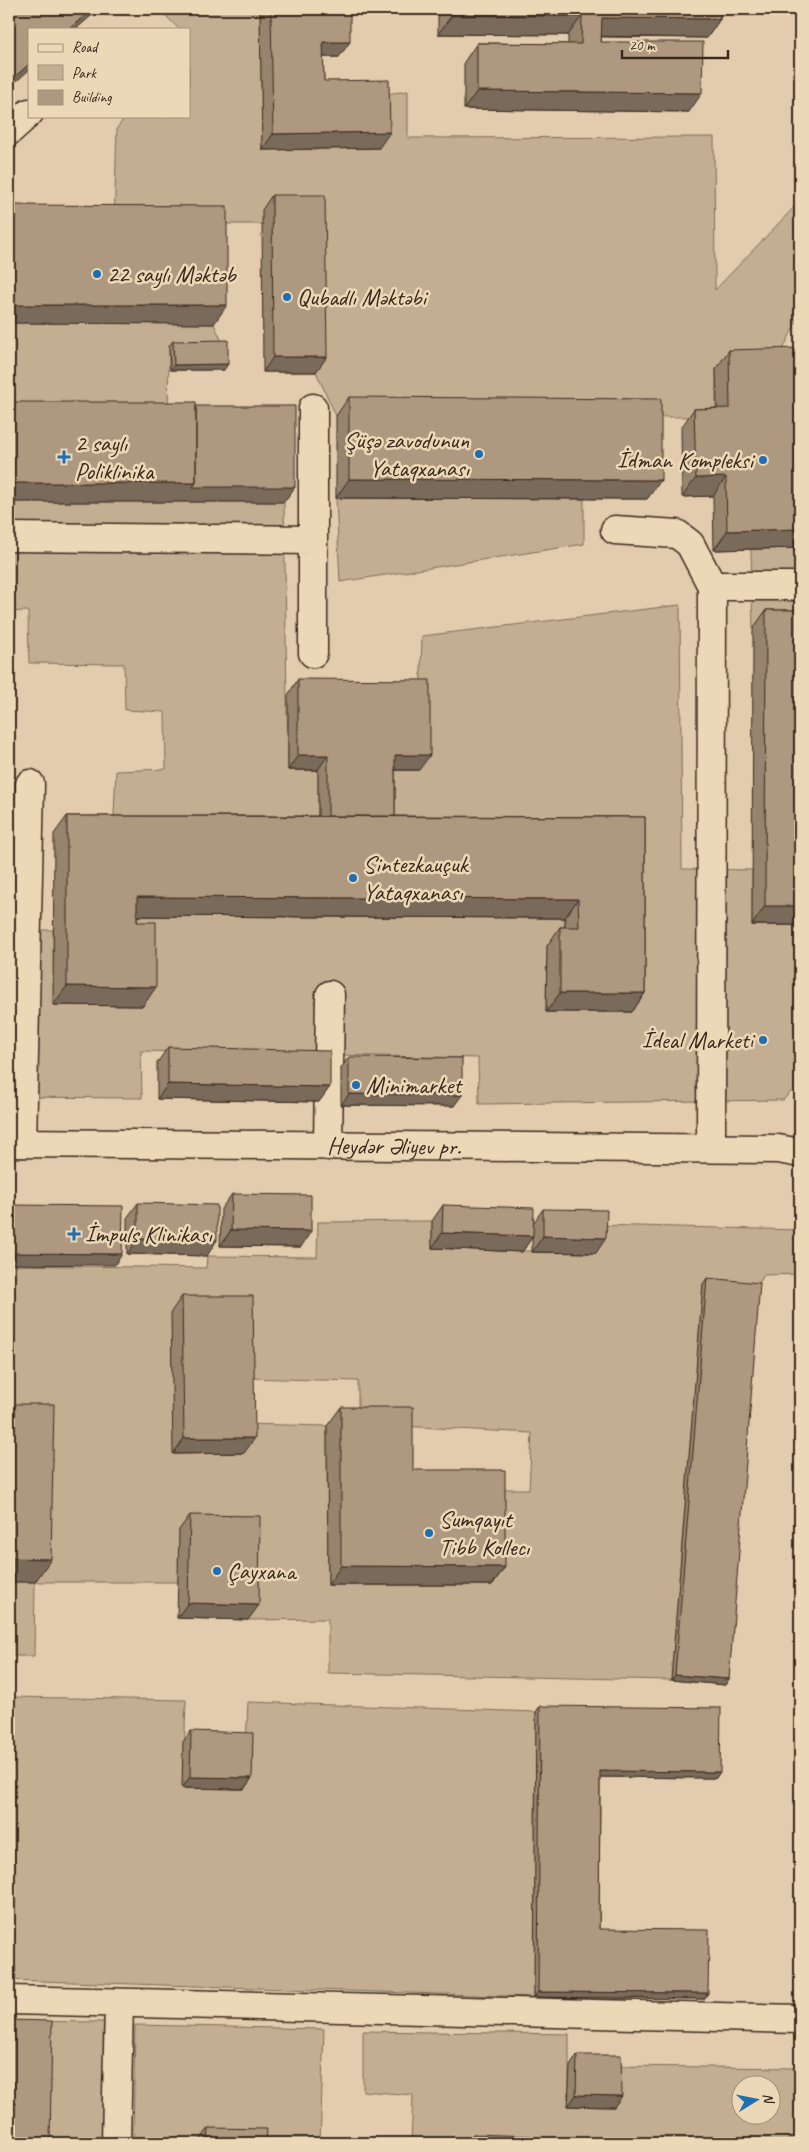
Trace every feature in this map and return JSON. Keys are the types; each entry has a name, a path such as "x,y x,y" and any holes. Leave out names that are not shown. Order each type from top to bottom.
{"main road":[{"path":"9,131 28,114"},
{"path":"313,653 314,408"},
{"path":"615,530 677,534 690,544 712,586 711,1148"},
{"path":"9,537 313,540"},
{"path":"712,586 800,586"},
{"path":"15,1143 30,784"},
{"path":"328,1146 330,994"},
{"name":"Heydər Əliyev pr.","path":"15,1143 793,1147"},
{"path":"9,2000 800,2019"},
{"path":"116,2143 119,2003"}],"green space":[{"path":"159,9 260,9 262,150 378,95 408,91 408,138 714,137 715,290 800,201 800,314 774,368 716,369 716,417 336,416 316,372 314,210 262,224 114,224 117,128 124,118 190,118 190,28 178,28"},
{"path":"9,323 214,324 224,346 169,346 168,421 9,421"},
{"path":"336,498 584,499 584,544 340,582"},
{"path":"9,502 284,502 288,770 318,770 318,835 113,835 116,771 166,769 165,712 125,710 124,664 29,663 28,611 9,612"},
{"path":"800,548 800,629 753,629 751,549"},
{"path":"680,605 682,869 752,870 752,925 800,925 800,1083 783,1100 479,1104 478,1058 141,1051 142,1098 9,1097 9,930 53,930 54,1005 124,916 565,918 565,946 547,946 546,1012 632,836 384,835 384,770 418,770 422,636"},
{"path":"432,1221 432,1248 595,1253 596,1225 800,1230 800,1274 764,1275 756,1288 703,1284 671,1680 328,1673 328,1619 248,1620 178,1582 35,1582 9,1427 9,1265 206,1268 207,1256 317,1257 318,1222","holes":["244,1378 358,1381 358,1426 400,1426 532,1433 529,1489 491,1489 328,1585 327,1426 244,1424"]},
{"path":"9,1582 35,1582 34,1656 9,1656"},
{"path":"9,1697 186,1700 183,1788 244,1789 248,1702 536,1712 534,1997 9,1980"},
{"path":"9,2021 106,2022 104,2143 34,2143"},
{"path":"135,2025 324,2029 320,2143 133,2143"},
{"path":"363,2031 569,2034 569,2106 614,2066 800,2068 800,2143 411,2143 413,2095 363,2091"}],"building":[{"path":"9,9 92,9 70,28 28,28 28,65 9,82"},
{"path":"271,9 350,10 350,42 323,42 324,81 389,80 390,132 273,134"},
{"path":"452,9 720,9 720,19 602,18 601,42 703,42 702,93 477,91 477,43 581,44 582,16 452,15"},
{"path":"272,195 325,195 327,357 273,357"},
{"path":"9,205 227,206 227,305 9,305"},
{"path":"228,340 228,364 174,365 173,341"},
{"path":"800,348 800,529 727,531 726,477 696,478 694,409 730,408 729,350"},
{"path":"349,397 661,399 661,480 349,479"},
{"path":"9,402 196,402 196,483 9,483"},
{"path":"196,406 295,406 295,487 193,487 196,483"},
{"path":"766,610 800,610 800,906 765,906"},
{"path":"298,679 430,680 430,755 395,755 395,816 328,816 328,755 298,755"},
{"path":"67,816 645,817 645,993 560,993 560,927 579,927 578,899 137,897 137,922 156,922 156,987 67,986"},
{"path":"9,914 12,914 11,1045 9,1045"},
{"path":"168,1047 330,1051 330,1087 168,1084"},
{"path":"349,1057 462,1058 462,1095 349,1094"},
{"path":"232,1194 311,1195 311,1231 231,1230"},
{"path":"138,1203 217,1205 217,1240 138,1239"},
{"name":"İmpuls Klinikası","path":"9,1205 123,1206 122,1254 9,1253"},
{"path":"443,1205 534,1208 533,1236 442,1233"},
{"path":"543,1209 607,1210 606,1238 543,1236"},
{"path":"707,1278 760,1283 729,1679 675,1675"},
{"path":"182,1296 253,1296 255,1438 184,1438"},
{"path":"9,1404 54,1404 51,1559 9,1558"},
{"path":"341,1407 413,1407 413,1470 505,1470 505,1567 341,1566"},
{"path":"190,1515 260,1516 259,1605 188,1603"},
{"path":"540,1706 721,1708 720,1772 600,1771 599,1929 709,1930 708,1993 538,1992"},
{"path":"191,1731 253,1733 252,1778 190,1777"},
{"path":"9,2020 52,2021 50,2143 9,2143"},
{"path":"577,2055 621,2055 622,2096 576,2095"},
{"path":"209,2128 267,2129 266,2143 208,2143"},
{"path":"473,2134 531,2136 531,2143 473,2143"}],"place":[{"name":"22 saylı Məktəb","path":"97,274"},
{"name":"Qubadlı Məktəbi","path":"287,297"},
{"name":"Şüşə zavodunun Yataqxanası","path":"479,454"},
{"name":"2 saylı Poliklinika","path":"64,457"},
{"name":"İdman Kompleksi","path":"763,460"},
{"name":"Sintezkauçuk Yataqxanası","path":"353,878"},
{"name":"İdeal Marketi","path":"763,1040"},
{"name":"Minimarket","path":"356,1085"},
{"name":"İmpuls Klinikası","path":"74,1234"},
{"name":"Sumqayıt Tibb Kollecı","path":"429,1533"},
{"name":"Çayxana","path":"217,1571"}]}
